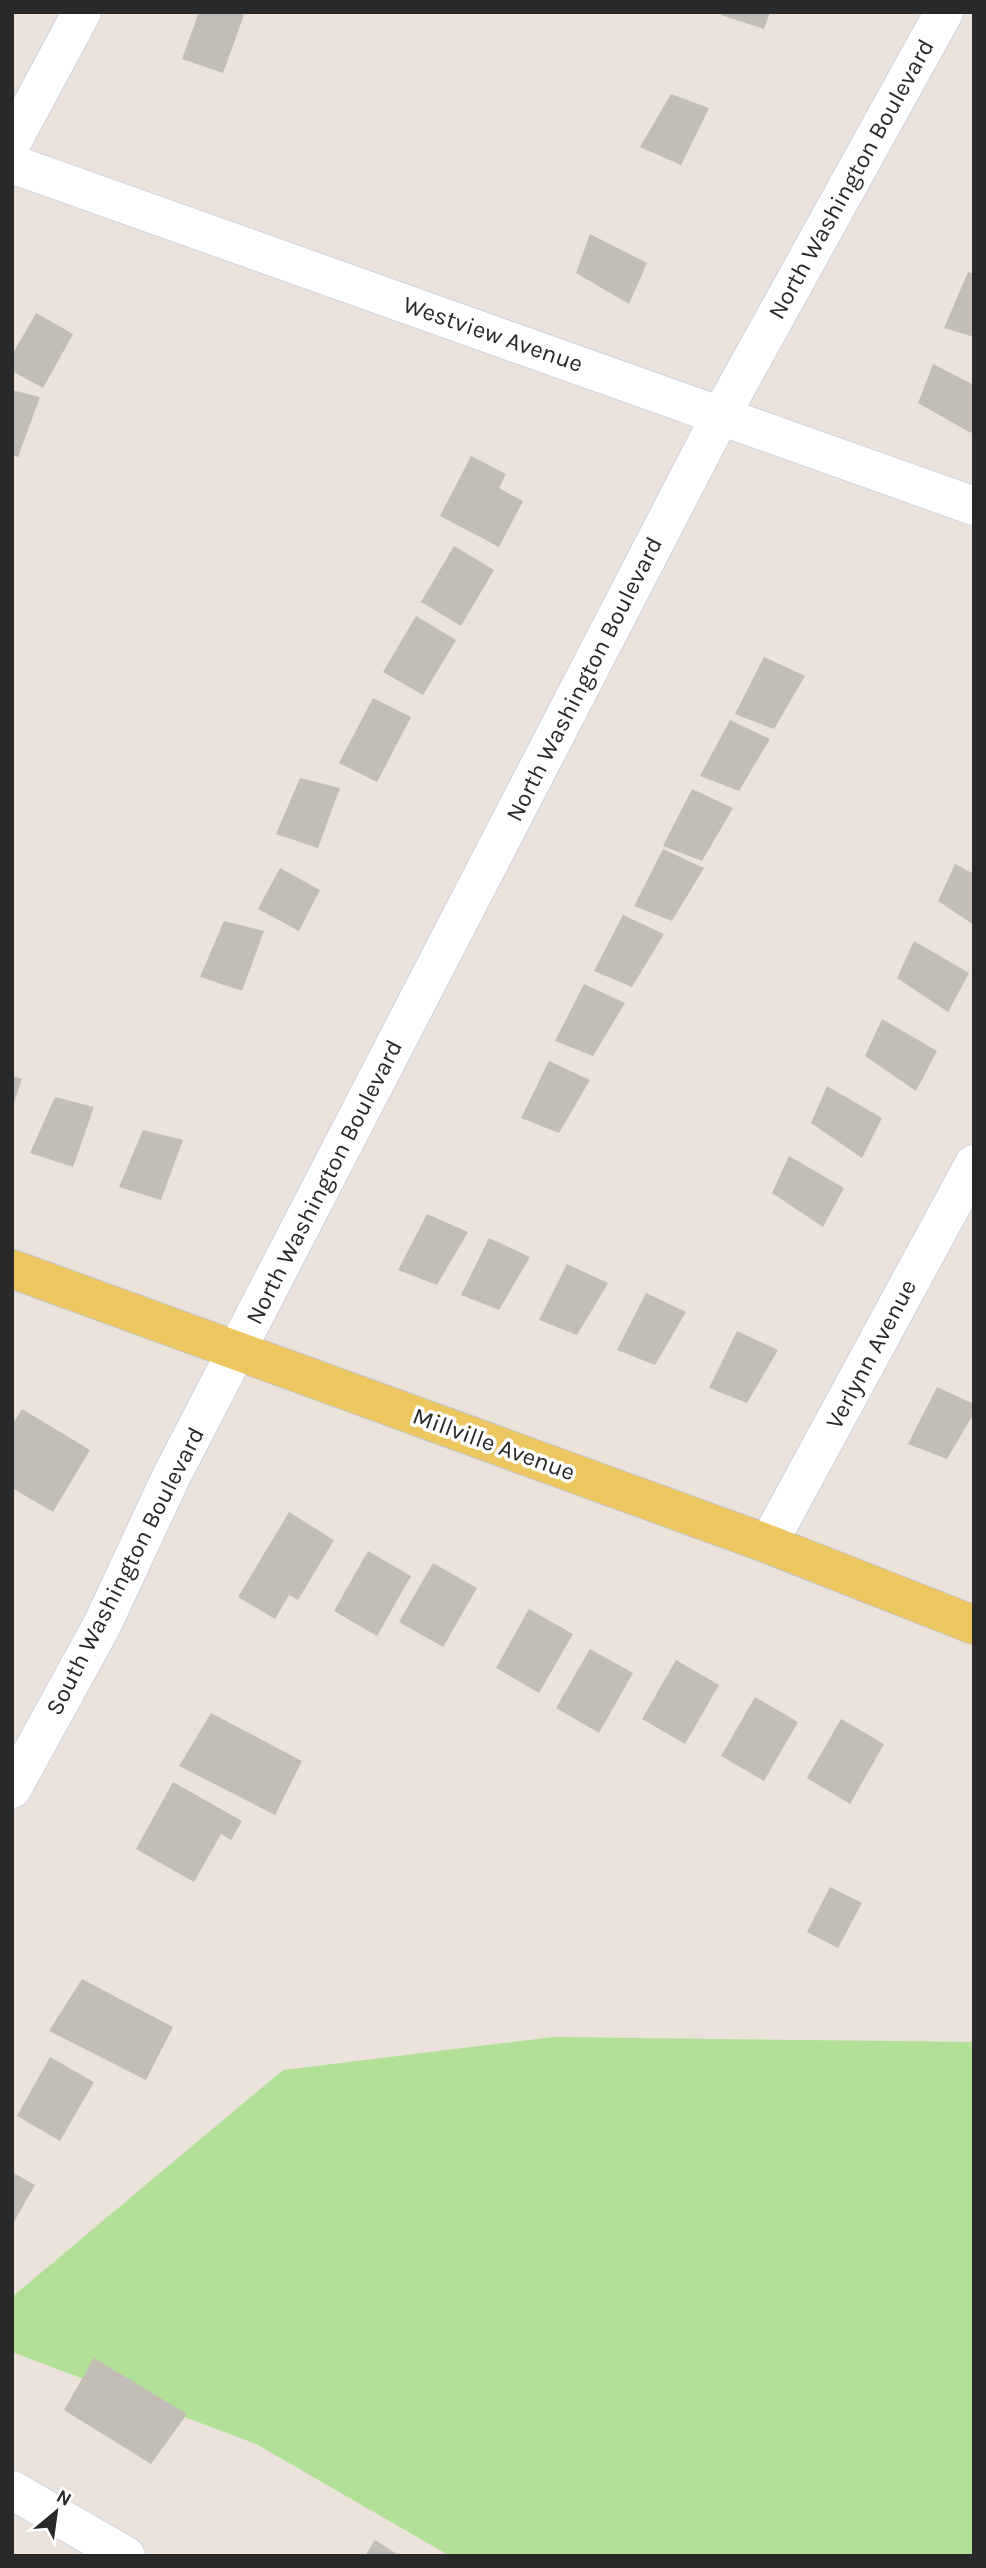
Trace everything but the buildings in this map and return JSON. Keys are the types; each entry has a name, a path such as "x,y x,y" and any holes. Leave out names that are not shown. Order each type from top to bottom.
{"main road":[{"name":"Millville Avenue","path":"12,1269 768,1544 974,1625"}],"street":[{"path":"12,142 82,12"},
{"name":"North Washington Boulevard","path":"236,1351 721,415 943,12"},
{"name":"Westview Avenue","path":"12,164 974,506"},
{"name":"Verlynn Avenue","path":"768,1544 974,1164"},
{"name":"South Washington Boulevard","path":"12,1790 102,1625 154,1511 236,1351"},
{"path":"12,2490 126,2556"}],"green space":[{"path":"554,2037 974,2042 974,2556 450,2556 256,2444 12,2352 12,2297 283,2070"}]}
